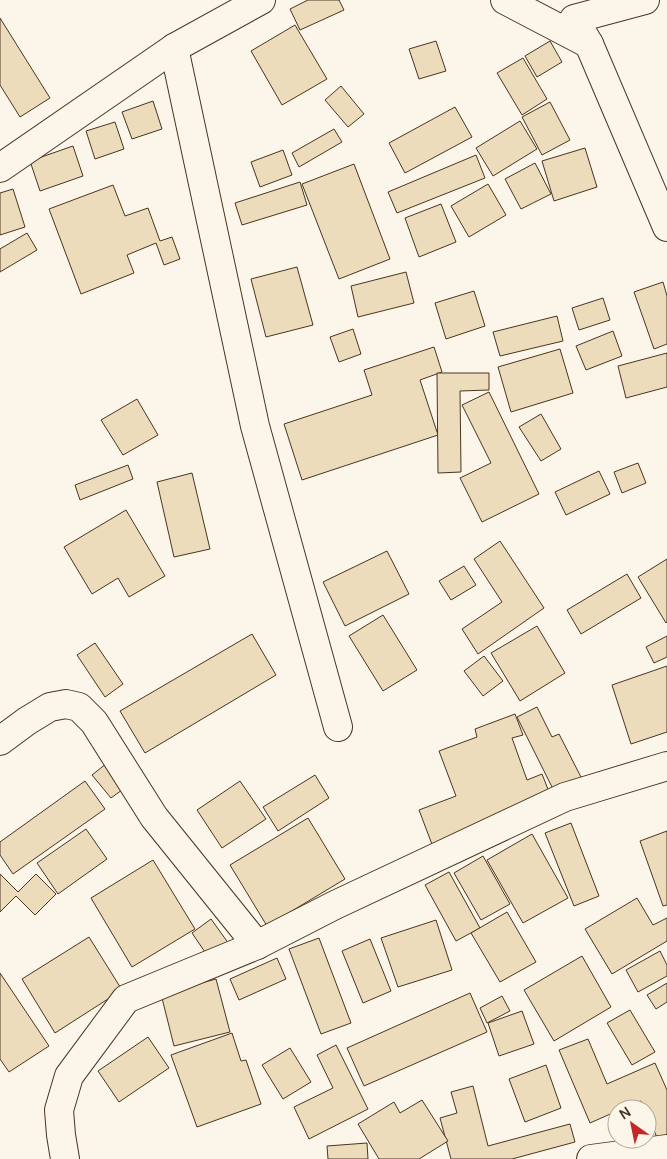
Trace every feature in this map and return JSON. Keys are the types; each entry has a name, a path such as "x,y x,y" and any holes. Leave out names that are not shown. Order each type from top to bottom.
{"street":[{"path":"0,168 174,48 261,0"},
{"path":"505,0 589,44"},
{"path":"645,0 574,19 589,44 667,227"},
{"path":"174,48 255,426 338,727"},
{"path":"0,741 50,707 66,704 79,707 94,722 154,817 257,945"},
{"path":"65,1159 59,1110 69,1076 126,999 257,945 335,904 564,797 667,766"},
{"path":"591,1159 667,1150"}],"building":[{"path":"308,0 339,0 344,10 300,30 290,9"},
{"path":"0,18 50,98 20,117 0,85"},
{"path":"295,25 327,79 282,105 251,51"},
{"path":"436,41 446,71 419,79 409,49"},
{"path":"550,41 562,62 537,77 525,56"},
{"path":"523,58 547,99 522,115 497,73"},
{"path":"341,86 364,114 348,127 325,100"},
{"path":"153,101 162,129 132,139 122,112"},
{"path":"550,102 570,140 542,155 522,117"},
{"path":"455,107 472,137 405,173 389,143"},
{"path":"520,121 537,149 493,176 476,148"},
{"path":"115,122 124,149 95,159 86,131"},
{"path":"334,129 342,142 299,167 292,153"},
{"path":"73,146 83,176 40,191 30,161"},
{"path":"585,148 597,187 554,201 542,161"},
{"path":"283,150 292,175 260,187 251,162"},
{"path":"476,155 485,178 397,213 388,192"},
{"path":"535,163 551,194 521,209 505,179"},
{"path":"354,164 390,259 339,279 302,184"},
{"path":"300,182 307,205 242,225 235,203"},
{"path":"488,184 506,215 469,237 451,206"},
{"path":"113,185 125,216 148,208 160,241 172,237 180,259 164,265 156,243 127,255 134,273 81,294 49,209"},
{"path":"13,189 25,227 0,235 0,193"},
{"path":"441,204 456,242 419,257 405,218"},
{"path":"27,233 37,250 0,272 0,249"},
{"path":"297,267 313,325 266,337 251,279"},
{"path":"406,272 414,303 358,317 351,286"},
{"path":"663,282 667,296 667,344 654,349 634,292"},
{"path":"474,291 485,326 446,339 435,303"},
{"path":"603,298 610,320 579,330 572,308"},
{"path":"557,316 563,341 500,356 493,332"},
{"path":"353,329 361,354 339,362 330,337"},
{"path":"613,331 622,356 586,370 576,346"},
{"path":"434,347 442,372 420,380 438,435 302,480 284,424 372,395 364,370"},
{"path":"560,349 573,393 511,412 498,367"},
{"path":"667,353 667,387 626,398 618,366"},
{"path":"437,373 489,373 489,390 460,391 461,472 438,473"},
{"path":"489,392 539,494 482,522 460,478 491,463 462,405"},
{"path":"137,399 158,435 123,455 101,420"},
{"path":"541,414 561,449 541,461 519,427"},
{"path":"638,463 646,483 622,493 614,472"},
{"path":"128,465 133,479 80,500 75,485"},
{"path":"599,471 610,494 566,515 555,492"},
{"path":"192,473 210,549 174,557 157,482"},
{"path":"126,510 165,576 129,597 118,578 92,594 64,547"},
{"path":"500,541 544,608 478,654 462,629 502,602 474,559"},
{"path":"387,551 409,594 345,626 323,582"},
{"path":"667,559 667,622 666,623 638,577"},
{"path":"464,566 476,585 451,600 439,581"},
{"path":"627,574 641,598 581,634 567,610"},
{"path":"383,615 417,670 383,691 349,636"},
{"path":"537,626 565,673 520,701 491,653"},
{"path":"252,634 276,675 145,753 120,711"},
{"path":"667,636 667,657 654,663 646,647"},
{"path":"95,643 123,684 105,697 77,655"},
{"path":"484,656 503,681 483,696 464,671"},
{"path":"667,666 667,732 631,744 612,685"},
{"path":"537,707 552,737 559,734 583,781 556,795 517,717"},
{"path":"515,714 523,735 512,738 527,780 542,774 553,802 433,847 419,810 456,796 439,751 477,737 475,729"},
{"path":"107,763 126,787 111,798 92,775"},
{"path":"315,775 329,798 278,831 263,807"},
{"path":"85,781 105,809 13,874 0,855 0,842"},
{"path":"240,781 266,819 222,848 197,810"},
{"path":"308,818 345,879 267,926 230,865"},
{"path":"571,823 599,896 574,906 545,833"},
{"path":"86,829 107,859 58,894 37,863"},
{"path":"667,831 667,905 663,906 640,841"},
{"path":"532,834 568,898 523,923 487,860"},
{"path":"483,856 510,904 481,920 454,873"},
{"path":"153,860 195,929 132,967 91,898"},
{"path":"449,872 480,928 456,941 425,885"},
{"path":"0,874 18,892 36,874 56,894 35,915 16,896 0,912"},
{"path":"637,898 653,925 667,918 667,941 612,974 585,929"},
{"path":"507,912 536,962 500,982 471,933"},
{"path":"211,919 229,944 209,958 192,933"},
{"path":"436,920 452,970 398,987 381,938"},
{"path":"89,937 122,990 55,1033 22,979"},
{"path":"319,938 351,1023 321,1034 289,949"},
{"path":"370,939 391,991 363,1003 342,951"},
{"path":"660,951 667,965 667,976 638,992 626,970"},
{"path":"582,956 611,1007 554,1041 524,990"},
{"path":"277,958 286,979 239,1000 230,979"},
{"path":"0,973 49,1046 9,1072 0,1059"},
{"path":"216,979 230,1032 174,1046 161,994"},
{"path":"667,983 667,1002 656,1009 647,995"},
{"path":"470,993 487,1032 364,1086 347,1048"},
{"path":"502,996 510,1011 487,1023 480,1008"},
{"path":"630,1010 655,1052 632,1065 607,1023"},
{"path":"522,1011 534,1044 499,1056 488,1023"},
{"path":"232,1033 241,1061 246,1060 261,1104 197,1127 171,1055"},
{"path":"148,1037 169,1068 119,1102 98,1071"},
{"path":"588,1039 607,1084 655,1063 667,1090 667,1136 658,1140 657,1138 657,1099 607,1099 607,1115 590,1123 559,1050"},
{"path":"336,1045 368,1109 309,1139 294,1107 333,1088 317,1055"},
{"path":"290,1048 311,1082 283,1099 262,1065"},
{"path":"546,1065 561,1108 525,1122 509,1079"},
{"path":"473,1086 488,1146 570,1124 575,1142 512,1159 451,1159 440,1118 457,1113 451,1092"},
{"path":"422,1100 448,1141 419,1159 379,1159 358,1124 394,1102 400,1113"},
{"path":"367,1143 368,1159 328,1159 327,1146"}]}
